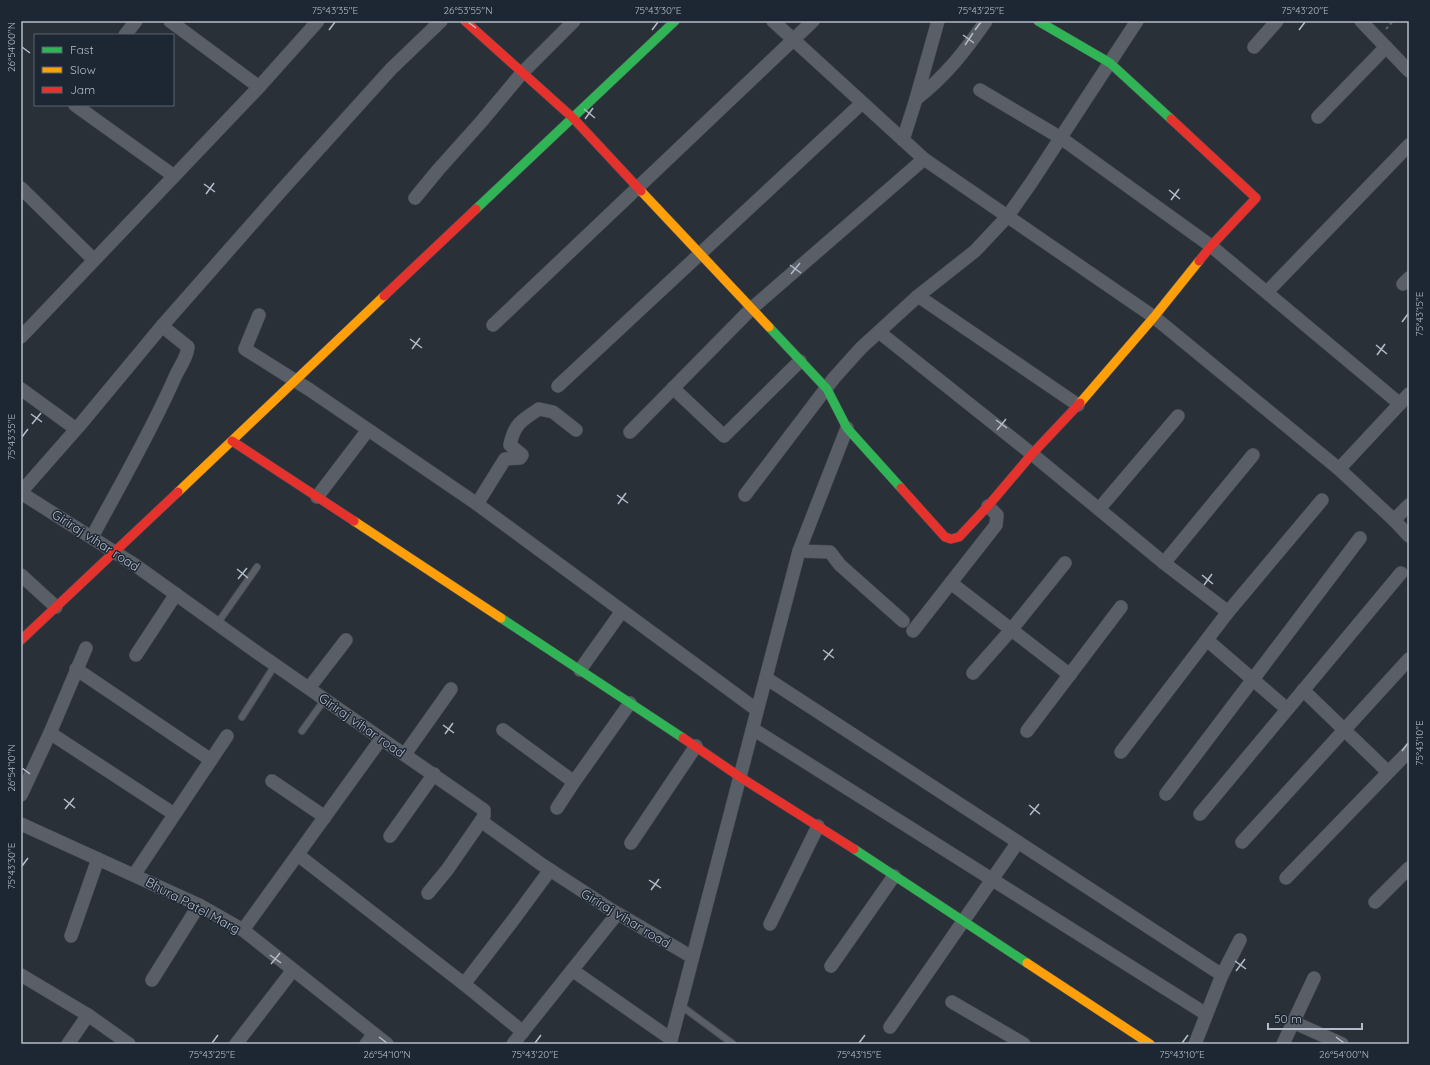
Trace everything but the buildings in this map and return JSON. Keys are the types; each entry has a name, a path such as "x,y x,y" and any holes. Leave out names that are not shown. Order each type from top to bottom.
{"street":[{"path":"126,34 136,21"},
{"path":"170,21 259,87"},
{"path":"21,337 259,87 318,21"},
{"path":"21,492 162,326 391,69 441,21"},
{"path":"465,21 573,118 638,187 827,389 846,428 945,537 951,539 958,537 988,506 1032,454 1078,405 1154,317 1211,246 1256,198 1110,63 1038,21"},
{"path":"415,198 522,72 574,21"},
{"path":"21,640 471,216 675,21"},
{"path":"773,21 924,159 1154,317 1339,470 1394,520 1409,536"},
{"path":"493,325 813,21"},
{"path":"903,140 938,21"},
{"path":"916,99 928,90 952,67 986,21"},
{"path":"745,495 834,378 857,353 918,296 975,251 1007,217 1031,183 1137,21"},
{"path":"1254,47 1277,21"},
{"path":"1361,21 1409,71"},
{"path":"1318,117 1386,47"},
{"path":"980,90 1060,138 1211,246 1400,404"},
{"path":"558,386 862,103"},
{"path":"77,106 174,176"},
{"path":"1267,292 1409,145"},
{"path":"630,432 751,309 924,159"},
{"path":"21,188 94,260"},
{"path":"918,296 1078,405"},
{"path":"259,315 245,349 477,504 757,710"},
{"path":"92,537 160,411 187,355 188,347 162,326"},
{"path":"879,332 1032,454 1164,563 1228,612"},
{"path":"673,388 724,436 800,361"},
{"path":"21,389 76,429"},
{"path":"1339,470 1409,394"},
{"path":"477,504 505,460 520,458 522,455 510,445 512,433 522,419 539,409 553,412 576,430"},
{"path":"1099,509 1178,416"},
{"path":"572,970 670,1042 799,551 846,428"},
{"path":"317,497 368,430"},
{"path":"232,441 696,746 740,777 818,826 1150,1044"},
{"path":"1164,563 1253,454"},
{"name":"Giriraj vihar road","path":"21,492 115,552 275,665 434,774 484,810 484,816 481,821 550,870 617,914 692,957"},
{"path":"1122,752 1228,612 1322,500"},
{"path":"1394,520 1409,504"},
{"path":"914,631 996,525 997,516 988,506"},
{"path":"1166,794 1360,538"},
{"path":"799,551 830,552 840,565 903,621"},
{"path":"973,673 1011,630 1065,563"},
{"path":"1200,814 1401,573"},
{"path":"21,575 56,607"},
{"path":"951,583 1070,675"},
{"path":"136,655 176,594"},
{"path":"1027,731 1121,608"},
{"path":"580,670 622,611"},
{"path":"309,688 346,640"},
{"path":"1207,640 1287,709"},
{"path":"21,795 50,733 86,648"},
{"path":"1242,842 1409,659"},
{"path":"76,669 211,760"},
{"path":"766,678 1222,975"},
{"path":"405,754 451,688"},
{"path":"1303,690 1388,772"},
{"path":"557,808 630,703"},
{"path":"753,729 1206,1014"},
{"path":"503,730 574,782"},
{"path":"50,733 174,814"},
{"path":"134,875 227,736"},
{"path":"243,930 381,738"},
{"path":"631,843 696,746"},
{"path":"1286,878 1409,750"},
{"path":"390,836 434,774"},
{"path":"272,782 325,817"},
{"path":"428,893 447,870 481,821"},
{"name":"Bhura Patel Marg","path":"21,824 199,905 243,930 293,970 370,1039 387,1044"},
{"path":"770,924 818,826"},
{"path":"890,1027 1018,842"},
{"path":"298,855 464,984 523,1032"},
{"path":"71,936 98,859"},
{"path":"1375,902 1409,868"},
{"path":"464,984 514,920 550,870"},
{"path":"831,966 894,876"},
{"path":"152,980 199,905"},
{"path":"514,1044 617,914"},
{"path":"1199,1043 1206,1014 1222,975 1240,940"},
{"path":"236,1044 293,970"},
{"path":"21,975 88,1015 129,1044"},
{"path":"1283,1044 1314,978"},
{"path":"952,1002 1024,1044"},
{"path":"68,1044 88,1015"},
{"path":"1293,1022 1342,1044"}],"lane":[{"path":"217,624 257,567"},
{"path":"242,717 275,665"},
{"path":"302,731 325,699"},
{"path":"680,1005 733,1044"}],"traffic: fast":[{"path":"476,209 675,21"},
{"path":"1038,21 1110,63 1171,119"},
{"path":"769,327 827,389 847,428 901,488"},
{"path":"501,618 683,738"},
{"path":"854,849 1027,963"}],"traffic: slow":[{"path":"641,191 769,327"},
{"path":"1080,403 1154,317 1199,261"},
{"path":"178,492 384,296"},
{"path":"354,521 501,618"},
{"path":"1027,963 1150,1044"}],"traffic: jam":[{"path":"465,21 573,118 641,191"},
{"path":"1171,119 1256,198 1199,261"},
{"path":"384,296 476,209"},
{"path":"901,488 945,537 951,539 959,537 988,506 1032,454 1080,403"},
{"path":"232,441 354,521"},
{"path":"21,640 178,492"},
{"path":"683,738 740,777 854,849"}]}
